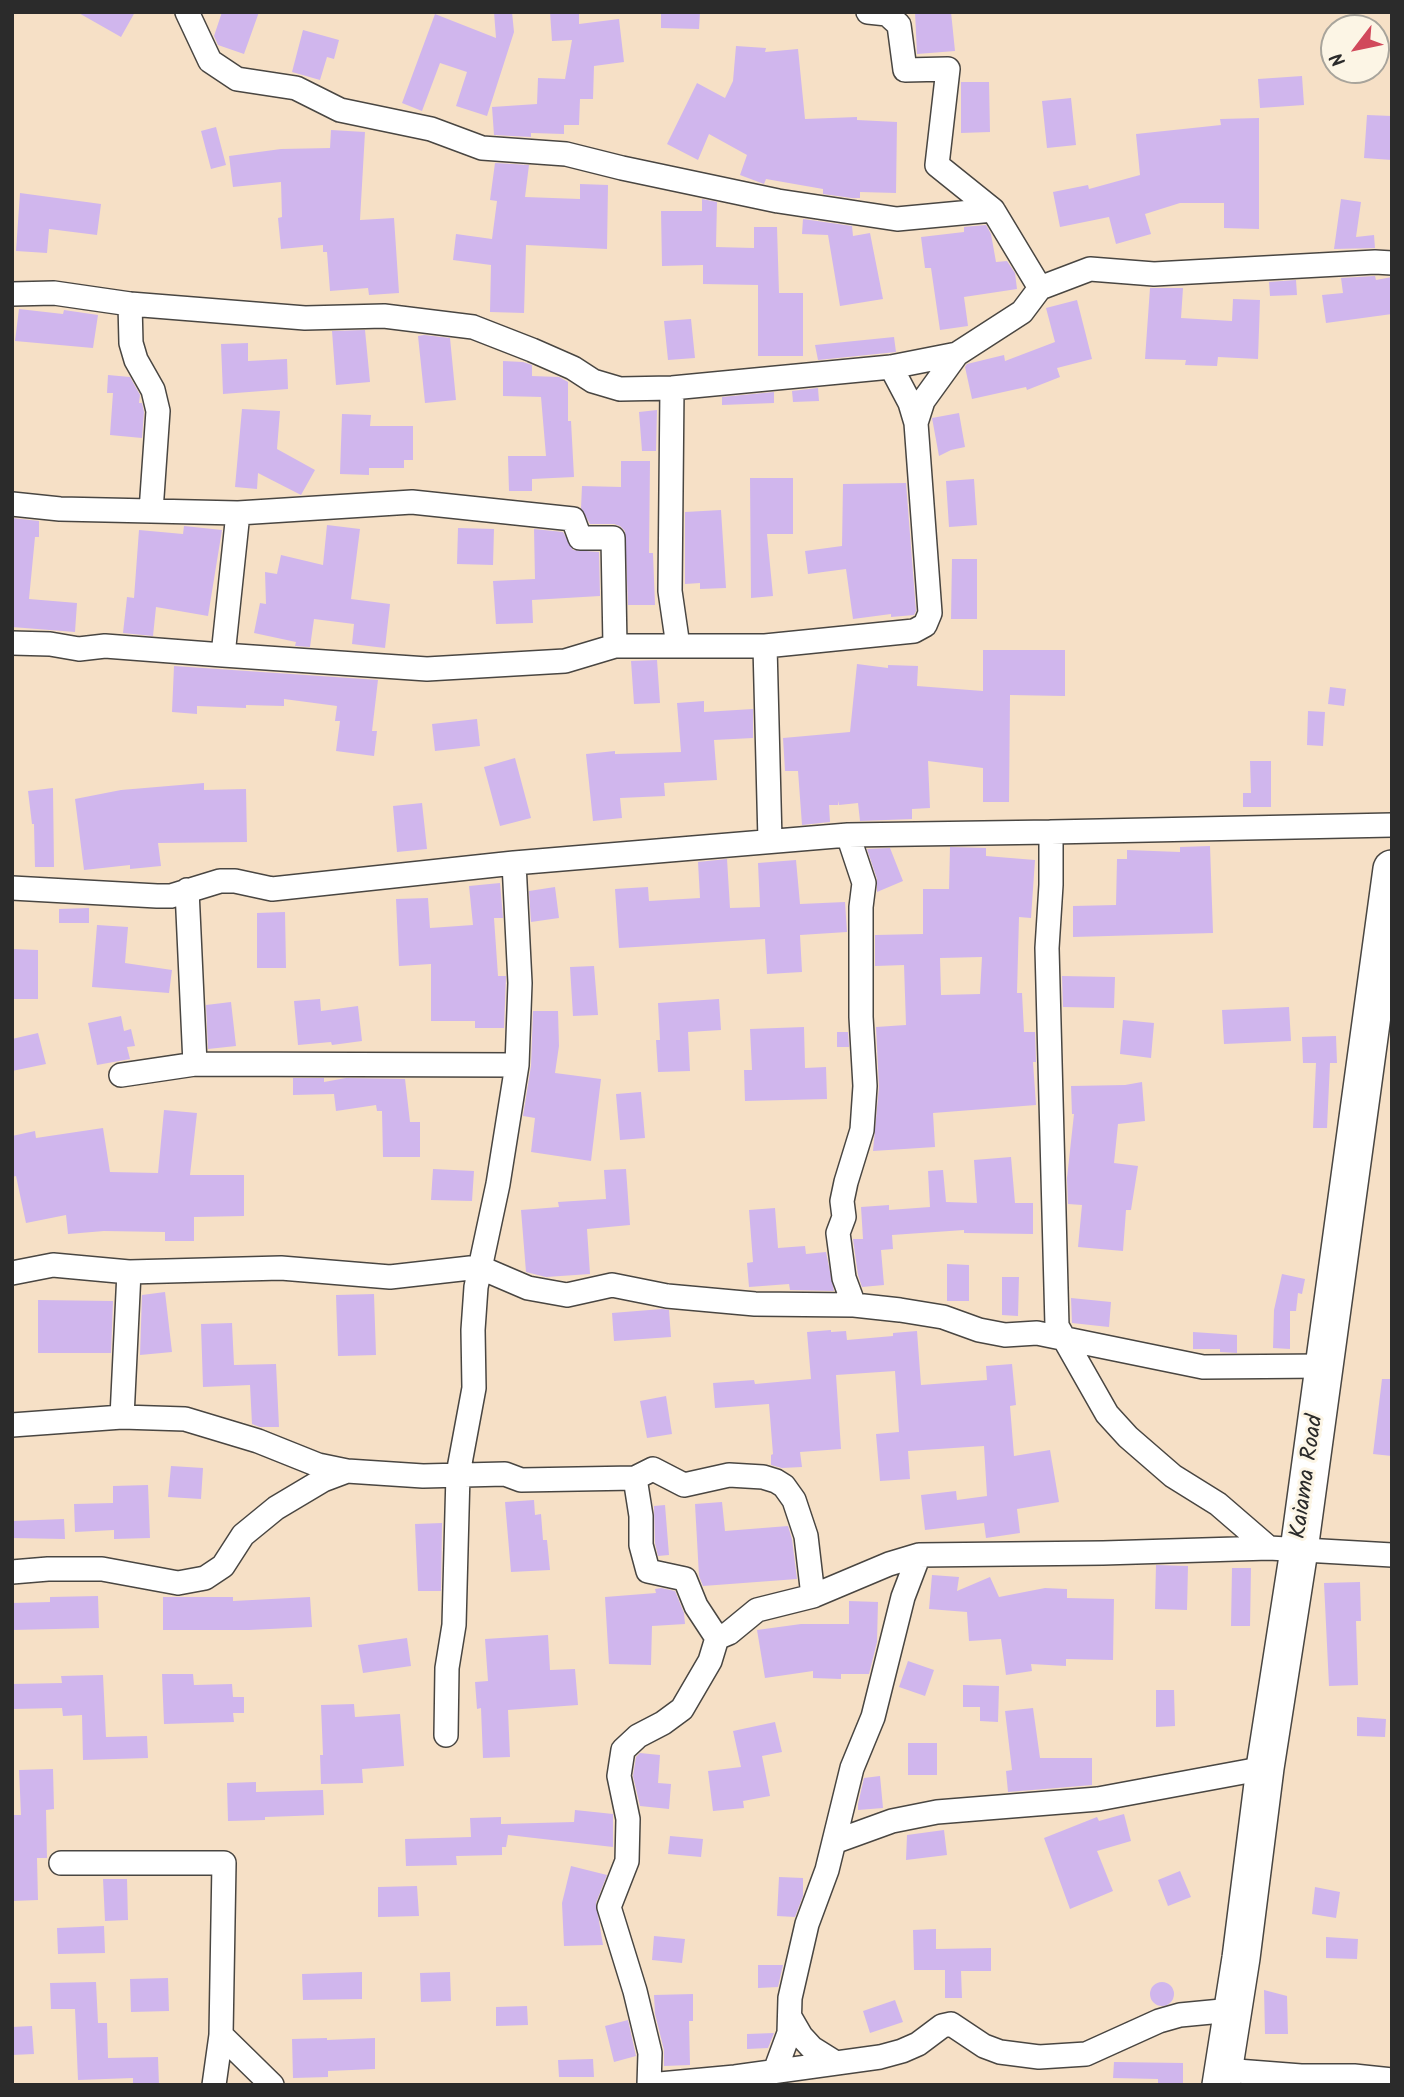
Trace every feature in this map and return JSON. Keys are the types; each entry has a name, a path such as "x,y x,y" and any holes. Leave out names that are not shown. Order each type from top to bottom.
{"highway":[{"name":"Kaiama Road","path":"1222,2077 1241,1958 1265,1768 1284,1549 1324,1366 1379,1050 1391,878"}],"street":[{"path":"187,12 210,61 237,79 296,88 340,110 430,129 482,148 566,154 778,201 897,219 993,211"},
{"path":"868,12 887,14 900,25 905,70 947,69 937,165 993,211 1040,288"},
{"path":"916,423 923,401 957,354 1022,312 1040,288 1090,269 1154,274 1392,263"},
{"path":"12,294 54,293 130,304 305,318 384,316 473,327 532,350 593,381 620,389 672,388 891,367 957,354"},
{"path":"130,304 131,343 136,360 153,390 158,411 150,511"},
{"path":"12,643 50,644 79,649 105,646 427,669 565,661 615,646 765,646 914,631 925,625 930,613 916,423 910,403 891,367"},
{"path":"672,388 670,592 678,646"},
{"path":"12,504 60,509 238,513 412,502 573,519 580,538 613,538 615,646"},
{"path":"223,655 238,513"},
{"path":"765,646 771,841"},
{"path":"12,888 157,897 171,896 220,881 235,881 272,889 514,863 848,835 1392,825"},
{"path":"1051,832 1051,885 1046,948 1057,1326 1107,1414 1128,1437 1172,1476 1284,1549"},
{"path":"848,835 864,883 861,906 861,1017 865,1086 862,1130 846,1182 842,1201 844,1217 838,1233 844,1278 854,1305"},
{"path":"446,1735 458,1474 474,1388 473,1331 479,1267 498,1184 517,1065 520,983 514,863"},
{"path":"187,890 195,1064"},
{"path":"121,1075 195,1064 517,1065"},
{"path":"12,1273 53,1265 129,1272 281,1268 390,1277 479,1267 528,1288 567,1295 612,1285 667,1296 755,1304 854,1305 943,1317 979,1330 1005,1335 1037,1333 1203,1367 1324,1366"},
{"path":"122,1417 129,1272"},
{"path":"12,1425 122,1417 185,1419 258,1441 318,1465 347,1471 423,1476 505,1474 521,1480 635,1478 653,1469 684,1485 729,1475 763,1476 784,1486 794,1500 806,1536 813,1596"},
{"path":"12,1572 102,1569 178,1583 205,1578 223,1566 243,1535 276,1508 323,1480 347,1471"},
{"path":"635,1478 641,1516 641,1545 648,1571 685,1579 696,1605 717,1638 710,1661 682,1709 638,1736 622,1750 619,1776 628,1819 627,1861 609,1907 635,1991 650,2053 649,2085 775,2071 902,2052 942,2026 951,2024 961,2028 984,2046 1000,2052 1039,2057 1086,2054 1159,2021 1180,2015 1232,2010"},
{"path":"717,1638 729,1633 757,1610 813,1596 889,1564 919,1555 1284,1549 1392,1555"},
{"path":"775,2071 787,2042 790,1998 799,1957 834,1842 852,1768 873,1717 903,1597 919,1555"},
{"path":"834,1842 892,1821 937,1812 1098,1799 1265,1768"},
{"path":"61,1863 224,1863 221,2035 215,2085"},
{"path":"790,2017 812,2048 836,2063"},
{"path":"221,2035 272,2085"},
{"path":"1222,2077 1354,2076 1392,2080"}],"building":[{"path":"77,12 135,12 121,37"},
{"path":"222,12 259,12 244,54 218,45 214,36"},
{"path":"494,12 512,12 514,32 487,116 456,106 467,72 440,63 422,111 402,103 435,14 496,38"},
{"path":"550,12 579,12 579,24 619,19 624,62 594,66 593,99 580,99 579,125 564,125 564,134 531,133 531,137 494,135 492,107 537,104 538,78 565,79 572,40 552,41"},
{"path":"661,12 700,12 699,29 661,28"},
{"path":"915,12 951,12 955,51 917,54"},
{"path":"303,30 339,40 334,59 327,57 320,80 292,72"},
{"path":"736,46 766,48 765,52 798,49 805,119 857,117 857,120 897,122 896,193 860,192 860,198 852,198 823,194 823,189 766,179 764,184 740,175 747,155 709,134 698,160 667,144 697,83 725,98 733,81"},
{"path":"1302,76 1304,105 1260,108 1258,79"},
{"path":"961,82 989,82 990,132 961,133"},
{"path":"1071,98 1076,145 1047,148 1042,101"},
{"path":"1367,115 1392,116 1392,160 1364,158"},
{"path":"1259,118 1259,229 1224,228 1224,203 1180,203 1145,214 1151,234 1116,244 1109,217 1060,227 1053,192 1088,185 1089,189 1140,175 1136,134 1221,125 1220,119"},
{"path":"216,127 226,165 211,169 201,131"},
{"path":"331,130 365,132 360,220 394,218 399,293 369,295 368,288 330,291 327,252 323,252 323,245 281,249 278,218 282,217 281,182 233,187 229,156 281,149 330,148"},
{"path":"495,163 529,165 525,197 580,199 580,184 608,185 607,249 526,245 524,313 490,312 491,265 453,260 456,234 492,239 497,201 490,200"},
{"path":"20,193 101,204 97,235 49,229 47,253 16,251"},
{"path":"702,199 717,202 716,247 754,248 754,227 777,227 779,293 803,293 803,356 758,356 758,285 703,284 703,265 662,266 661,211 702,211"},
{"path":"1341,199 1361,202 1356,237 1374,235 1375,248 1334,249"},
{"path":"803,219 852,226 853,236 870,233 883,299 840,306 828,235 802,234"},
{"path":"986,225 991,234 996,262 1007,261 1015,273 1017,289 964,297 968,326 940,330 931,268 925,268 921,237 964,232 964,227"},
{"path":"1375,276 1376,280 1392,277 1392,314 1326,323 1322,295 1343,293 1341,278"},
{"path":"1296,280 1297,295 1270,296 1269,282"},
{"path":"1150,288 1183,288 1181,318 1232,321 1233,299 1260,300 1258,359 1218,357 1217,366 1185,365 1186,360 1145,359"},
{"path":"1077,300 1092,359 1057,368 1060,377 1027,390 1026,387 972,399 965,367 967,364 1004,355 1005,361 1055,342 1046,308"},
{"path":"19,309 63,314 64,310 98,315 93,348 15,341"},
{"path":"691,319 695,358 668,360 664,321"},
{"path":"365,330 370,382 336,385 332,331"},
{"path":"418,336 450,338 456,400 425,403"},
{"path":"894,337 896,352 818,360 815,345"},
{"path":"248,343 248,361 287,359 288,389 223,394 221,344"},
{"path":"503,361 532,365 532,376 559,377 568,382 568,421 571,421 574,477 532,479 532,491 509,491 508,456 546,456 541,397 503,396"},
{"path":"108,375 130,377 140,395 139,403 142,403 144,412 142,438 110,435 113,393 107,393"},
{"path":"818,388 819,401 793,402 792,391"},
{"path":"774,392 774,403 722,405 722,397"},
{"path":"242,409 280,411 277,449 315,470 301,495 258,473 257,489 235,487"},
{"path":"657,410 656,451 642,451 639,412"},
{"path":"959,413 965,447 939,456 932,418"},
{"path":"342,414 371,415 370,426 413,426 413,460 404,460 404,468 369,468 369,475 340,474"},
{"path":"621,461 650,461 649,553 653,553 655,605 628,605 625,531 614,524 590,524 581,508 582,486 621,487"},
{"path":"750,478 793,478 793,534 767,534 773,596 751,598"},
{"path":"974,479 977,525 949,527 946,481"},
{"path":"906,483 916,611 914,615 891,617 891,614 853,619 846,569 808,574 805,551 842,546 843,484"},
{"path":"721,510 726,588 700,589 700,583 685,584 685,512"},
{"path":"12,518 39,521 29,599 77,603 75,632 12,627"},
{"path":"327,525 360,529 351,599 390,604 385,648 352,644 354,624 314,619 310,647 295,646 296,642 254,633 260,603 266,604 265,572 277,574 281,555 323,565"},
{"path":"184,526 222,530 208,616 156,607 153,636 123,633 127,597 134,598 139,530 183,534"},
{"path":"458,528 494,529 493,565 457,564"},
{"path":"534,529 563,532 573,550 599,552 600,596 532,600 533,623 496,624 493,581 535,579"},
{"path":"952,559 977,559 977,619 951,619"},
{"path":"983,650 1065,650 1065,696 1010,695 1009,802 983,802 983,768 928,761 930,808 912,809 912,819 860,821 858,803 839,805 838,801 838,805 829,805 830,822 802,825 798,771 785,771 783,738 850,732 857,664 888,668 888,665 918,666 917,686 983,691"},
{"path":"657,660 660,703 634,704 631,661"},
{"path":"174,666 378,680 372,731 377,731 374,756 336,751 340,721 335,721 337,706 284,699 284,706 197,706 197,714 172,712"},
{"path":"1330,687 1346,689 1344,706 1328,704"},
{"path":"704,701 704,712 753,709 753,738 714,740 717,780 664,783 665,796 620,798 622,818 593,821 586,754 615,751 615,754 681,752 677,703"},
{"path":"1308,711 1325,712 1323,746 1307,745"},
{"path":"477,719 480,746 435,751 432,724"},
{"path":"515,758 531,818 500,826 484,767"},
{"path":"1250,761 1271,761 1271,807 1243,807 1243,793 1251,793"},
{"path":"204,783 204,790 246,789 247,842 158,843 161,866 130,869 130,865 84,870 75,799 121,790"},
{"path":"53,788 54,867 35,867 34,824 28,791"},
{"path":"422,803 427,849 397,852 393,806"},
{"path":"1210,846 1213,933 1073,937 1073,906 1116,905 1117,859 1127,859 1127,850 1180,852 1180,847"},
{"path":"950,847 986,848 986,856 1035,860 1031,918 1019,917 1017,993 1022,993 1024,1032 1035,1032 1036,1062 1033,1062 1036,1105 933,1113 935,1147 873,1151 879,1087 876,1027 906,1025 904,965 875,966 875,935 923,934 923,889 949,889","holes":["982,957 980,994 941,995 940,958"]},
{"path":"890,848 903,881 877,892 877,879 867,849"},
{"path":"727,859 730,908 760,907 758,863 796,860 800,904 845,902 847,932 800,935 802,972 767,974 765,939 619,948 615,889 648,887 649,901 700,898 698,862"},
{"path":"500,883 503,918 494,918 498,976 506,976 504,1028 475,1028 475,1021 431,1021 431,964 399,966 396,899 428,898 430,928 473,925 469,886"},
{"path":"555,887 559,918 531,922 529,891"},
{"path":"89,908 89,923 59,923 59,909"},
{"path":"285,912 286,968 257,968 257,913"},
{"path":"97,925 128,927 125,963 172,970 169,993 92,987"},
{"path":"12,949 38,950 38,999 12,999"},
{"path":"594,966 598,1015 573,1016 570,967"},
{"path":"1062,976 1115,977 1114,1008 1063,1007"},
{"path":"320,999 321,1011 358,1006 362,1041 332,1045 331,1042 298,1045 294,1001"},
{"path":"719,999 721,1030 688,1032 690,1071 658,1072 658,1003"},
{"path":"231,1002 236,1046 208,1049 206,1005"},
{"path":"1289,1007 1291,1041 1224,1044 1222,1010"},
{"path":"533,1011 558,1011 559,1046 555,1073 601,1079 591,1161 531,1152 535,1118 523,1116 531,1066"},
{"path":"121,1016 124,1031 131,1029 135,1046 127,1047 130,1059 97,1065 88,1023"},
{"path":"1123,1020 1154,1023 1151,1058 1120,1054"},
{"path":"804,1027 805,1068 826,1067 827,1099 745,1101 744,1070 752,1070 750,1029"},
{"path":"837,1032 848,1032 849,1047 837,1047"},
{"path":"38,1033 46,1064 12,1071 12,1039"},
{"path":"1336,1036 1337,1063 1330,1063 1327,1128 1313,1128 1316,1063 1303,1063 1302,1037"},
{"path":"293,1078 324,1078 324,1082 346,1078 405,1079 410,1122 420,1122 420,1157 383,1157 382,1111 377,1111 376,1105 336,1111 334,1094 293,1095"},
{"path":"1142,1082 1145,1121 1118,1124 1114,1163 1138,1166 1131,1210 1126,1210 1123,1251 1078,1247 1082,1205 1068,1204 1067,1178 1074,1114 1071,1086"},
{"path":"641,1092 645,1138 620,1140 616,1094"},
{"path":"164,1110 197,1113 190,1175 244,1175 244,1216 194,1217 194,1241 165,1241 165,1232 104,1231 68,1234 66,1215 26,1223 16,1176 12,1177 12,1136 35,1131 36,1138 103,1128 110,1172 158,1173"},
{"path":"1011,1157 1015,1203 1033,1203 1033,1234 964,1233 964,1230 892,1235 893,1249 881,1250 884,1285 862,1287 853,1239 863,1239 861,1207 889,1205 889,1210 930,1207 928,1171 943,1170 946,1202 977,1203 974,1160"},
{"path":"433,1169 474,1171 472,1201 431,1200"},
{"path":"626,1169 630,1225 587,1229 590,1274 546,1277 526,1272 521,1210 559,1207 558,1202 606,1199 604,1170"},
{"path":"775,1208 778,1248 805,1246 806,1254 826,1252 834,1291 790,1290 789,1284 749,1287 747,1263 753,1262 749,1210"},
{"path":"947,1264 969,1265 969,1301 947,1301"},
{"path":"1282,1274 1305,1279 1302,1294 1298,1293 1296,1311 1290,1311 1290,1349 1273,1348 1274,1310"},
{"path":"1002,1277 1019,1277 1018,1316 1002,1315"},
{"path":"165,1292 172,1352 140,1355 142,1295"},
{"path":"374,1294 376,1355 338,1356 336,1295"},
{"path":"1071,1298 1111,1302 1109,1327 1072,1323"},
{"path":"38,1300 113,1301 111,1353 38,1353"},
{"path":"669,1310 671,1337 614,1341 612,1313"},
{"path":"232,1323 234,1365 276,1364 279,1427 252,1424 250,1385 203,1387 201,1324"},
{"path":"846,1331 847,1340 917,1331 921,1385 987,1380 986,1366 1012,1364 1016,1405 1010,1406 1014,1456 1050,1450 1059,1502 1017,1509 1020,1533 986,1538 984,1523 925,1530 921,1495 956,1491 957,1500 987,1496 984,1446 908,1451 910,1479 880,1481 876,1434 899,1432 895,1371 836,1375 841,1449 800,1452 802,1467 782,1468 771,1465 773,1454 769,1404 715,1408 713,1383 754,1380 755,1384 811,1379 807,1332"},
{"path":"1193,1332 1237,1335 1237,1353 1220,1352 1220,1349 1193,1349"},
{"path":"1382,1379 1392,1379 1392,1456 1373,1454"},
{"path":"666,1396 672,1434 647,1438 640,1401"},
{"path":"171,1466 203,1468 201,1499 168,1497"},
{"path":"148,1485 150,1538 114,1539 114,1530 75,1532 74,1504 113,1503 113,1486"},
{"path":"534,1500 535,1515 541,1514 543,1540 547,1540 550,1570 511,1572 505,1502"},
{"path":"722,1502 725,1531 788,1526 797,1579 703,1586 699,1576 695,1504"},
{"path":"665,1505 669,1555 658,1556 654,1506"},
{"path":"64,1519 65,1539 12,1538 12,1521"},
{"path":"442,1523 441,1591 418,1591 415,1524"},
{"path":"1156,1565 1188,1566 1187,1610 1155,1609"},
{"path":"1232,1568 1251,1568 1250,1626 1231,1626"},
{"path":"932,1575 959,1577 957,1591 990,1577 999,1597 1045,1588 1067,1589 1067,1598 1114,1599 1113,1660 1066,1659 1066,1666 1031,1664 1032,1671 1006,1675 1001,1639 969,1641 967,1612 929,1609"},
{"path":"1360,1582 1361,1621 1356,1621 1358,1685 1329,1686 1324,1583"},
{"path":"655,1589 675,1591 684,1613 685,1624 652,1626 651,1665 609,1664 605,1597 656,1593"},
{"path":"98,1596 99,1628 12,1630 12,1603 50,1602 50,1597"},
{"path":"163,1597 233,1597 233,1601 310,1597 312,1627 163,1630"},
{"path":"849,1601 878,1602 877,1642 869,1674 841,1674 841,1679 813,1678 813,1671 765,1678 757,1630 801,1624 849,1624"},
{"path":"548,1635 550,1670 575,1669 578,1705 508,1710 510,1757 483,1758 481,1708 477,1709 475,1682 488,1681 485,1639"},
{"path":"407,1638 411,1666 363,1673 358,1645"},
{"path":"908,1661 934,1670 925,1696 899,1687"},
{"path":"162,1674 193,1674 194,1685 232,1684 233,1697 244,1697 244,1713 233,1713 234,1722 164,1724"},
{"path":"103,1675 106,1737 147,1736 148,1758 83,1760 82,1715 63,1716 62,1708 12,1709 12,1684 62,1683 61,1676"},
{"path":"963,1685 999,1686 998,1722 980,1721 980,1707 963,1707"},
{"path":"1156,1690 1174,1690 1175,1726 1156,1727"},
{"path":"354,1704 355,1717 400,1714 404,1766 362,1769 363,1783 321,1784 321,1705"},
{"path":"1033,1708 1040,1758 1092,1758 1092,1785 1008,1792 1006,1771 1012,1770 1005,1711"},
{"path":"1357,1717 1386,1719 1385,1737 1357,1736"},
{"path":"775,1722 782,1752 762,1756 770,1796 743,1801 744,1808 713,1811 708,1771 741,1767 733,1731"},
{"path":"908,1743 937,1743 937,1775 908,1775"},
{"path":"640,1753 660,1755 658,1783 671,1784 669,1809 640,1806 633,1776 636,1757"},
{"path":"53,1769 54,1809 46,1810 47,1858 37,1858 38,1900 12,1901 12,1815 21,1815 19,1770"},
{"path":"880,1776 883,1808 858,1810 864,1778"},
{"path":"256,1782 256,1792 323,1790 324,1815 228,1821 227,1783"},
{"path":"575,1810 613,1814 613,1847 508,1835 506,1847 502,1847 502,1855 456,1856 457,1865 406,1866 405,1839 471,1837 470,1818 501,1817 501,1824 574,1822"},
{"path":"1124,1814 1131,1841 1097,1851 1113,1891 1070,1909 1044,1838 1097,1817 1099,1821"},
{"path":"944,1830 947,1855 906,1860 907,1835"},
{"path":"670,1836 703,1839 701,1857 668,1854"},
{"path":"571,1866 607,1875 596,1903 603,1945 564,1946 562,1903"},
{"path":"1180,1871 1191,1897 1168,1906 1158,1880"},
{"path":"779,1877 803,1878 803,1896 795,1917 777,1916"},
{"path":"103,1879 127,1879 128,1920 105,1921"},
{"path":"417,1886 419,1916 378,1917 378,1887"},
{"path":"1315,1887 1340,1892 1336,1918 1312,1914"},
{"path":"104,1926 105,1953 58,1954 57,1928"},
{"path":"936,1929 936,1949 991,1948 991,1971 961,1971 962,1998 945,1998 945,1970 914,1970 913,1930"},
{"path":"654,1936 685,1939 682,1963 652,1960"},
{"path":"1326,1937 1358,1939 1357,1959 1326,1958"},
{"path":"758,1965 783,1965 778,1987 758,1988"},
{"path":"362,1972 362,1999 303,2000 302,1974"},
{"path":"450,1972 451,2001 421,2002 420,1973"},
{"path":"168,1978 169,2011 131,2012 130,1979"},
{"path":"96,1982 98,2023 107,2023 108,2058 158,2057 159,2085 133,2085 133,2078 78,2080 75,2009 51,2009 50,1983"},
{"path":"1162,1982 1170,1986 1174,1994 1170,2002 1162,2006 1154,2002 1150,1994 1154,1986"},
{"path":"1264,1990 1287,1996 1288,2034 1265,2034"},
{"path":"693,1994 693,2021 689,2021 690,2065 664,2066 664,2050 655,2014 654,1995"},
{"path":"895,2000 903,2022 870,2033 863,2011"},
{"path":"527,2006 528,2025 496,2026 496,2007"},
{"path":"628,2020 636,2056 614,2062 605,2026"},
{"path":"32,2026 34,2054 12,2055 12,2027"},
{"path":"774,2033 768,2048 747,2049 747,2034"},
{"path":"375,2038 375,2069 328,2071 328,2077 293,2078 292,2039"},
{"path":"593,2059 594,2077 559,2077 558,2060"},
{"path":"1114,2062 1183,2063 1183,2085 1158,2085 1158,2079 1113,2078"}]}
